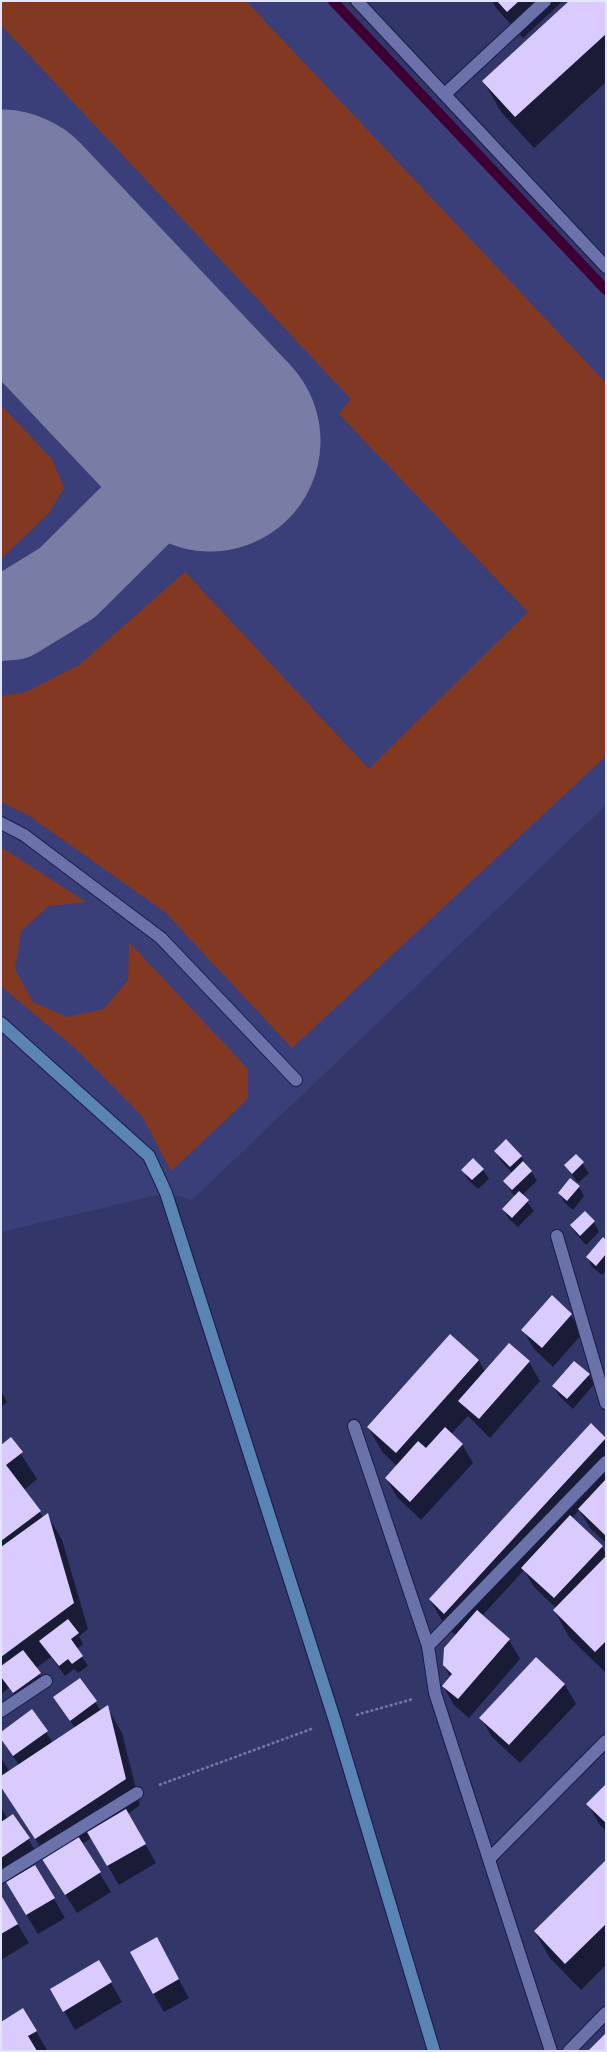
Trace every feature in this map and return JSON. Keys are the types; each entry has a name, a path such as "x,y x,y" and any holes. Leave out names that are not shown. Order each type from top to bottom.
{"street":[{"path":"358,1 606,267"},
{"path":"445,94 545,1"},
{"path":"1,823 24,835 161,938 296,1080"},
{"path":"1,1023 149,1156 166,1193 335,1721 434,2051"},
{"path":"557,1236 606,1403"},
{"path":"354,1426 428,1646 435,1692 551,2051"},
{"path":"428,1646 606,1462"},
{"path":"1,1711 46,1681"},
{"path":"489,1858 606,1741"},
{"path":"1,1877 137,1793"},
{"path":"569,2051 606,2013"}],"path":[{"path":"137,1793 335,1721 435,1692"}],"shaded area":[{"path":"1,1 327,1 606,295 606,805 192,1200 166,1193 1,1232"},
{"path":"1,1 246,1 606,383 606,756 292,1048 165,912 28,815 1,802 1,696 26,692 79,665 185,572 369,769 528,612 339,414 351,399 1,25"},
{"path":"1,405 52,459 64,488 49,513 1,559"},
{"path":"1,847 86,902 49,906 21,931 15,969 33,1002 67,1017 104,1009 128,980 129,942 248,1069 248,1099 171,1171 142,1116 76,1049 1,986"}],"building":[{"path":"497,1 519,1 507,12"},
{"path":"569,1 606,1 606,34 515,117 482,81"},
{"path":"506,1139 522,1156 510,1167 494,1151"},
{"path":"576,1154 584,1162 572,1174 564,1165"},
{"path":"473,1158 484,1169 472,1180 461,1170"},
{"path":"523,1161 532,1171 512,1190 503,1181"},
{"path":"570,1178 580,1186 567,1201 558,1193"},
{"path":"519,1191 529,1200 512,1218 502,1209"},
{"path":"585,1211 595,1221 580,1236 570,1225"},
{"path":"603,1237 606,1240 606,1254 596,1266 586,1257"},
{"path":"552,1295 572,1314 542,1348 521,1330"},
{"path":"450,1334 479,1360 396,1453 367,1427"},
{"path":"509,1343 530,1361 479,1419 458,1401"},
{"path":"574,1361 590,1374 567,1399 552,1386"},
{"path":"591,1423 606,1438 444,1614 429,1599"},
{"path":"445,1427 463,1444 410,1502 385,1478 418,1441 426,1448"},
{"path":"11,1437 23,1452 6,1465 41,1511 1,1541 1,1445"},
{"path":"606,1479 606,1536 578,1509"},
{"path":"48,1513 74,1603 1,1657 1,1547"},
{"path":"570,1515 603,1546 554,1598 521,1568"},
{"path":"606,1556 606,1641 595,1652 553,1610"},
{"path":"477,1610 510,1639 458,1699 442,1686 452,1674 443,1665 444,1648"},
{"path":"68,1619 79,1633 71,1639 83,1656 72,1664 68,1659 59,1666 39,1641"},
{"path":"23,1650 41,1673 13,1693 1,1677 1,1666"},
{"path":"536,1657 565,1684 509,1745 479,1718"},
{"path":"80,1678 97,1701 70,1721 53,1697"},
{"path":"108,1705 126,1779 35,1839 1,1787 1,1776"},
{"path":"32,1709 48,1731 13,1756 1,1739 1,1732"},
{"path":"606,1784 606,1823 586,1804"},
{"path":"126,1809 146,1844 107,1866 87,1832"},
{"path":"13,1814 30,1838 1,1858 1,1822"},
{"path":"78,1836 101,1872 65,1895 42,1859"},
{"path":"606,1860 606,1924 565,1964 534,1931"},
{"path":"35,1865 55,1898 26,1915 6,1882"},
{"path":"1,1895 18,1924 1,1934"},
{"path":"157,1937 179,1979 153,1994 130,1952"},
{"path":"99,1960 112,1982 63,2012 50,1989"},
{"path":"23,2008 37,2031 28,2036 37,2051 1,2051 1,2022"},
{"path":"606,2033 606,2051 589,2050"}],"waterway":[{"path":"333,1 606,290"}],"taxiway":[{"path":"1,617 13,616 67,583 210,441 202,448"}],"runway":[{"path":"1,220 210,441"}]}
